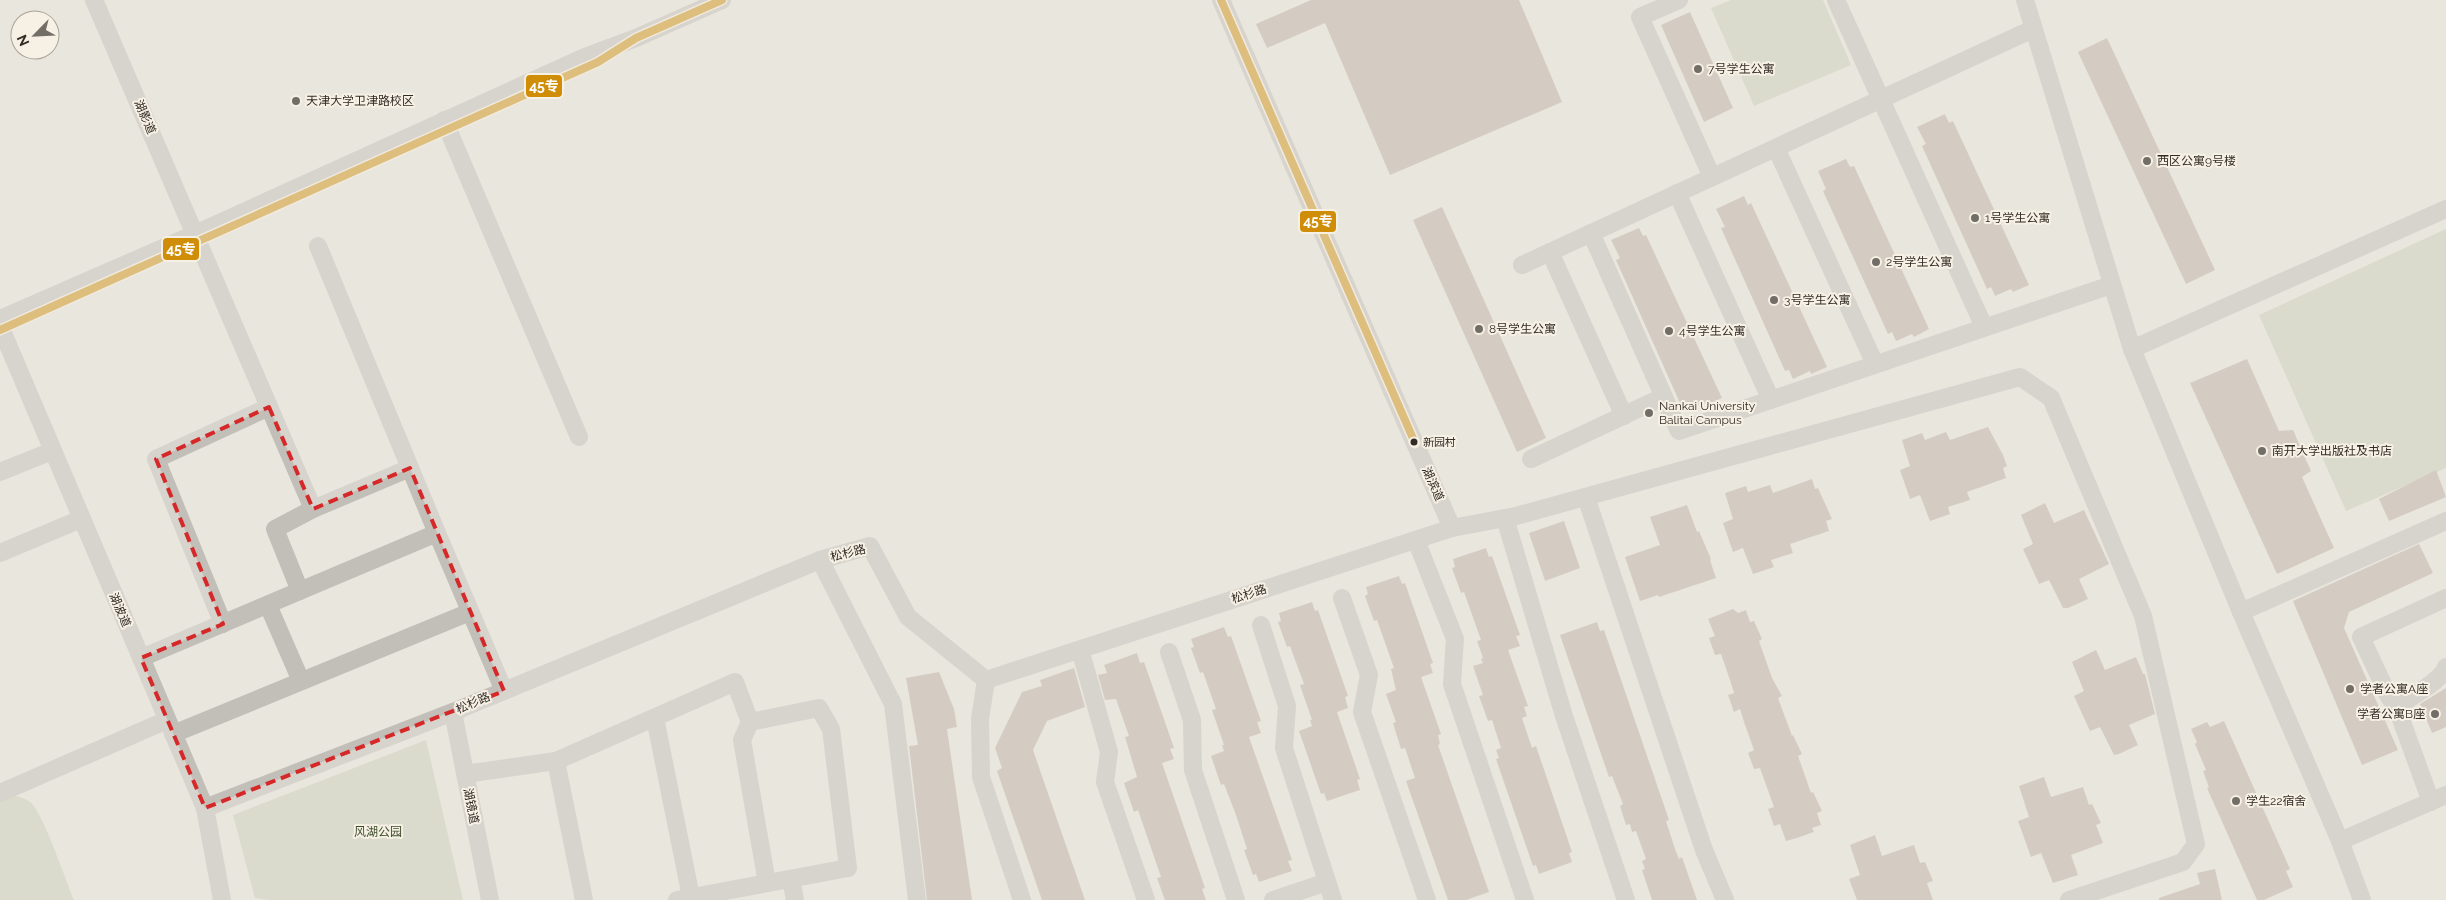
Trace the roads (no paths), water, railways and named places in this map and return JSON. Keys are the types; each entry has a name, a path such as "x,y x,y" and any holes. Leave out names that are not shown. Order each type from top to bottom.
{"street":[{"name":"湖影道","path":"94,0 313,509"},
{"path":"0,326 446,125 585,57 636,38 722,0"},
{"name":"湖滨道","path":"1221,0 1452,528"},
{"path":"1679,0 1640,18 1712,177"},
{"path":"1836,0 1984,328"},
{"path":"2025,0 2132,348 2241,612 2340,841 2362,900"},
{"path":"1522,265 2033,29"},
{"path":"446,125 579,437"},
{"path":"1776,148 1876,364"},
{"path":"1677,193 1771,400"},
{"path":"2132,348 2446,209"},
{"path":"1591,233 1663,398 1679,430 2111,284"},
{"path":"318,246 504,691"},
{"path":"1550,252 1624,416"},
{"name":"湖波道","path":"0,326 205,808 222,900"},
{"name":"松杉路","path":"205,808 453,712 820,560 870,546 908,617 986,680 1452,528 1505,518 1586,497 2020,377 2051,398 2143,616 2196,844 2183,862 2069,900"},
{"path":"1531,459 1663,398"},
{"path":"223,624 156,459 269,407"},
{"path":"0,472 52,450"},
{"path":"300,591 275,529 313,509 410,468"},
{"path":"1586,497 1701,840 1725,900"},
{"path":"1505,518 1564,716 1626,900"},
{"path":"0,552 81,519"},
{"path":"2241,612 2446,520"},
{"path":"141,658 437,533"},
{"path":"1416,540 1456,639 1452,684 1525,900"},
{"path":"820,560 893,704 916,900"},
{"path":"1342,598 1369,674 1362,712 1427,900"},
{"path":"2340,841 2438,798 2397,708 2389,698 2361,637 2446,598"},
{"path":"268,605 301,681"},
{"path":"0,793 170,727 301,681 470,612"},
{"path":"1261,625 1287,706 1284,748 1333,900"},
{"path":"1169,652 1192,720 1193,770 1236,900"},
{"path":"1083,660 1109,752 1105,782 1146,900"},
{"path":"2397,708 2411,696 2443,676 2446,667"},
{"path":"986,680 980,719 981,777 1022,900"},
{"path":"465,774 556,761 735,682 750,722 742,740 767,883"},
{"path":"655,718 684,899 848,868 831,729 819,708 750,722"},
{"name":"湖镜道","path":"453,712 490,900"},
{"path":"556,761 584,900"},
{"path":"791,879 795,900"},
{"path":"1273,900 1328,882"}],"place":[{"name":"7号学生公寓","path":"1698,69"},
{"name":"天津大学卫津路校区","path":"296,101"},
{"name":"西区公寓9号楼","path":"2147,161"},
{"name":"1号学生公寓","path":"1975,218"},
{"name":"2号学生公寓","path":"1876,262"},
{"name":"3号学生公寓","path":"1774,300"},
{"name":"8号学生公寓","path":"1479,329"},
{"name":"4号学生公寓","path":"1669,331"},
{"name":"Nankai University Balitai Campus","path":"1649,413"},
{"name":"新园村","path":"1414,442"},
{"name":"南开大学出版社及书店","path":"2262,451"},
{"name":"学者公寓A座","path":"2350,689"},
{"name":"学者公寓B座","path":"2435,714"},
{"name":"学生22宿舍","path":"2236,801"}],"park label":[{"name":"风湖公园","path":"378,832"}]}
